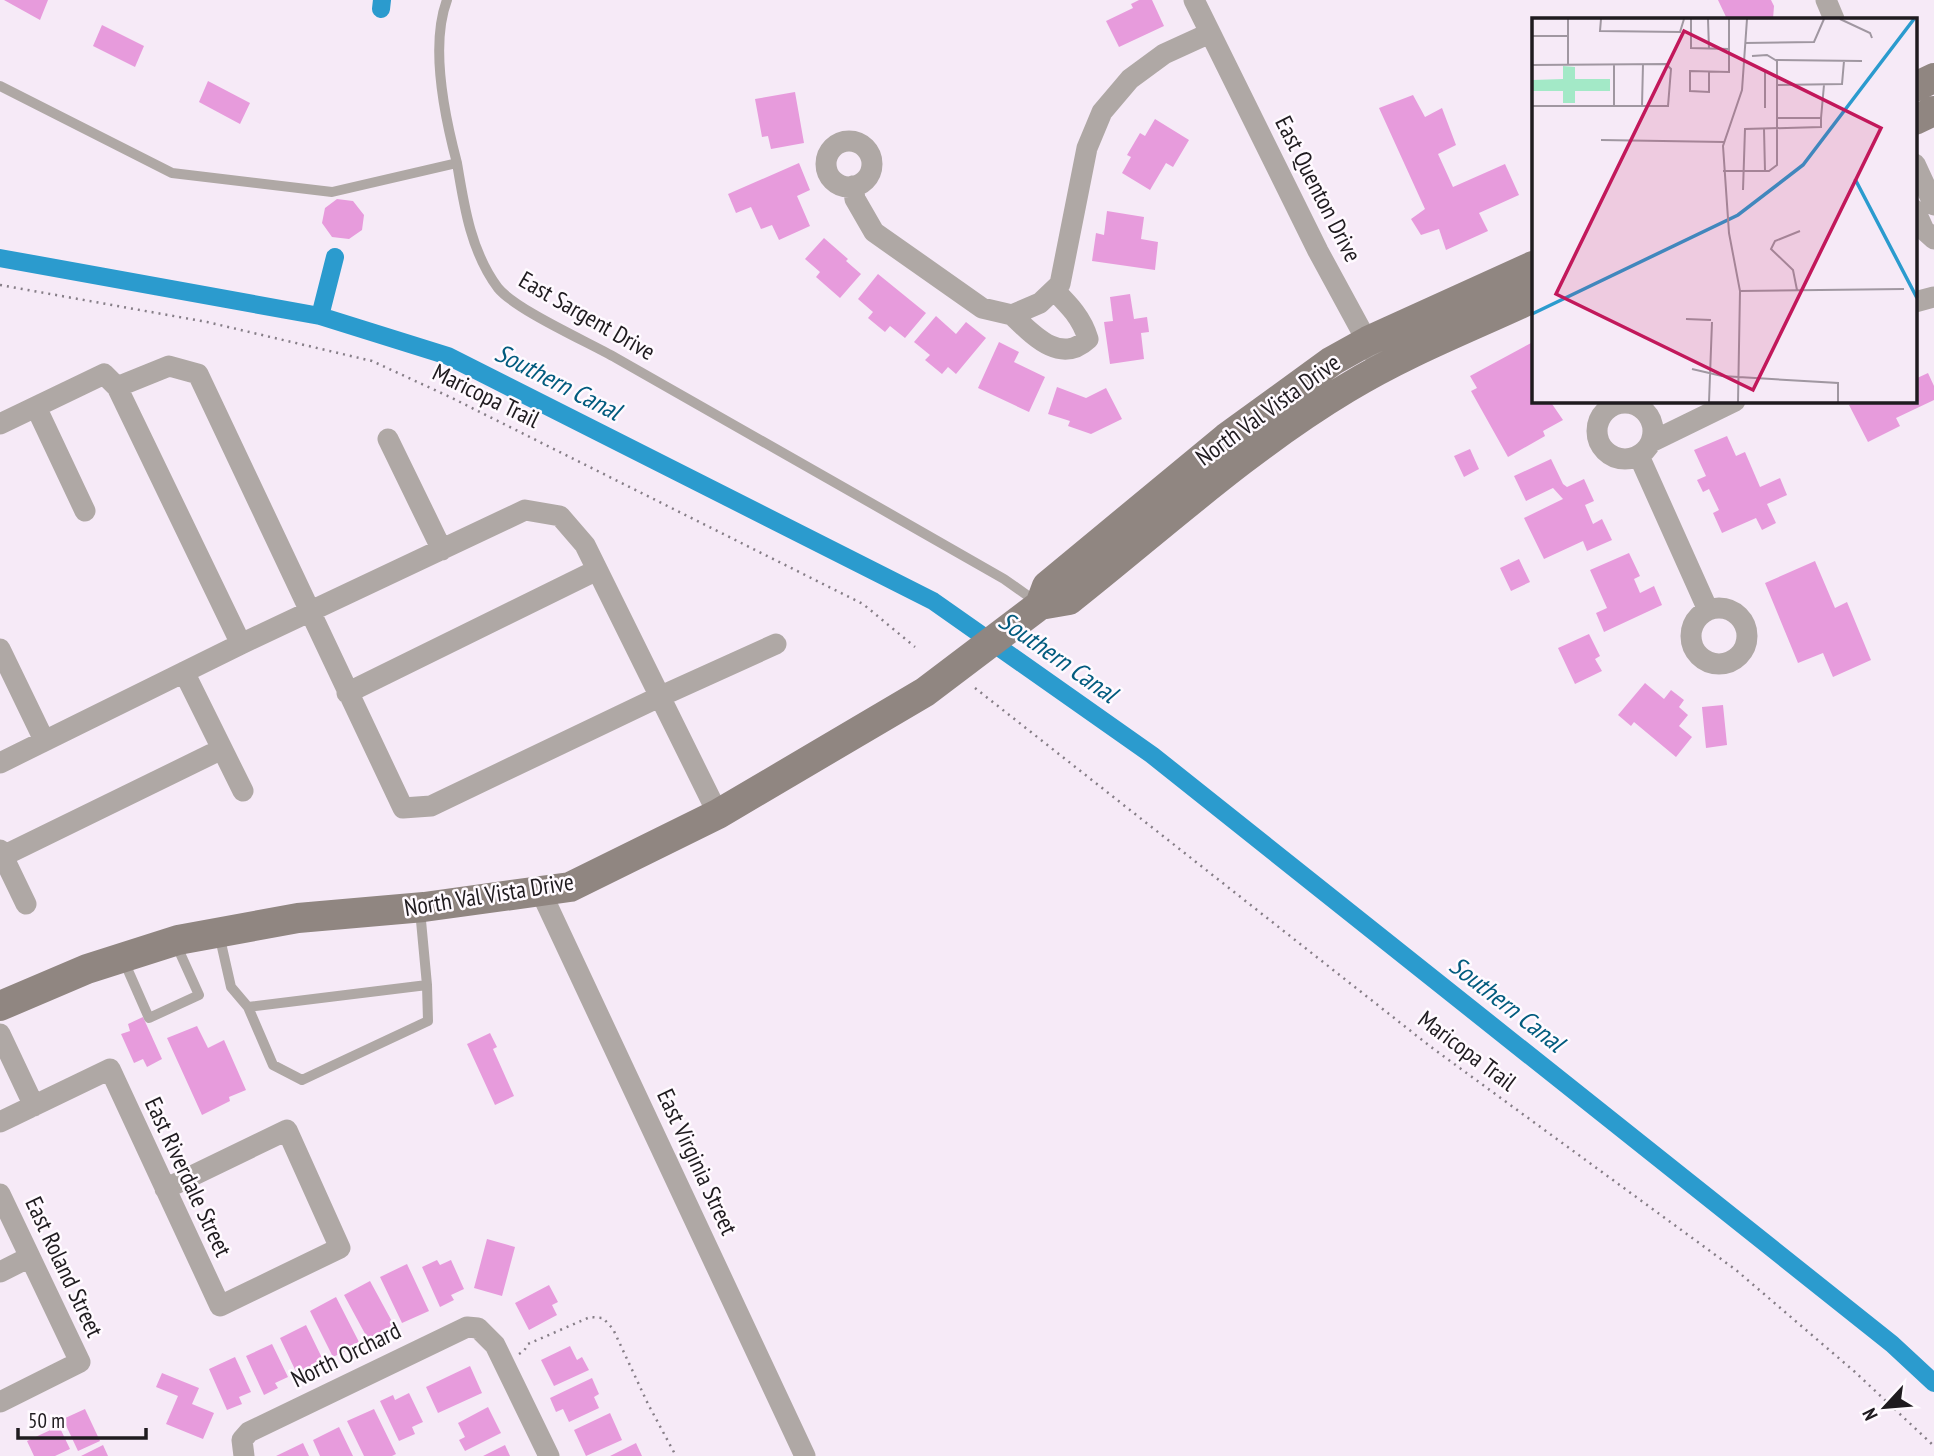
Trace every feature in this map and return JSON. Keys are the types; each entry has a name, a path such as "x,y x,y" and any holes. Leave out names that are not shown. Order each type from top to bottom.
{"main road":[{"path":"1916,87 1934,78"},
{"path":"1916,120 1934,111"},
{"name":"North Val Vista Drive","path":"1040,605 1047,586 1226,438 1309,377 1367,341 1532,266"},
{"name":"North Val Vista Drive","path":"0,1006 87,969 175,940 218,931 298,918 420,907 570,887 718,814 925,692 968,677 1016,623 1040,605 1069,600 1288,426 1381,369 1532,298"}],"street":[{"name":"East Quenton Drive","path":"1194,0 1318,251 1381,369"},
{"path":"1826,0 1834,18"},
{"path":"853,186 855,199 874,232 982,308 1012,314 1040,303 1060,284 1087,148 1102,112 1129,79 1164,54 1210,33"},
{"path":"1916,166 1934,205"},
{"path":"1916,212 1924,230 1934,239"},
{"path":"1012,314 1035,338 1070,351 1080,346 1088,339 1084,327 1075,311 1054,290"},
{"path":"1916,302 1934,297"},
{"path":"117,387 169,366 198,374 403,808 431,806 776,644"},
{"path":"0,424 104,374 117,387 241,643"},
{"path":"1708,610 1645,449 1733,402"},
{"path":"36,407 85,511"},
{"path":"388,439 442,550"},
{"path":"0,763 241,643 525,510 560,516 585,545 718,814"},
{"path":"347,693 597,570"},
{"path":"0,649 44,740"},
{"path":"184,672 243,791"},
{"path":"26,904 1,853 222,749"},
{"name":"East Virginia Street","path":"540,890 805,1456"},
{"path":"0,1034 10,1075 28,1109 0,1122"},
{"name":"East Riverdale Street","path":"28,1109 110,1069 165,1189 219,1306 340,1248 287,1130 165,1189"},
{"name":"East Roland Street","path":"0,1194 80,1362 0,1402"},
{"path":"0,1272 30,1257"},
{"name":"North Orchard","path":"243,1448 249,1432 260,1426 467,1327 478,1328 495,1345 503,1362"},
{"path":"503,1362 549,1456"}],"lane":[{"name":"East Sargent Drive","path":"447,0 440,54 444,109 466,217 484,267 500,290 528,310 1004,579 1040,605"},
{"path":"0,86 172,173 332,192 457,163"},
{"path":"218,931 231,987 248,1007 273,1065 302,1080 428,1021 428,985 420,907"},
{"path":"122,957 149,1018 199,995 175,940"},
{"path":"248,1007 428,985"}],"path":[{"name":"Maricopa Trail","path":"0,285 207,322 372,361 463,403 863,604 915,647"},
{"name":"Maricopa Trail","path":"968,677 1431,1047 1736,1270 1855,1372 1934,1446"},
{"path":"503,1362 524,1352 528,1344 583,1320 596,1316 603,1318 613,1329 676,1456"}],"building":[{"path":"4,0 48,0 40,20"},
{"path":"1139,0 1152,0 1164,26 1119,47 1106,21 1133,8 1131,4"},
{"path":"1718,0 1771,0 1774,6 1773,18 1727,18"},
{"path":"102,25 144,46 135,67 93,46"},
{"path":"208,81 250,103 240,124 199,102"},
{"path":"795,92 804,143 771,149 768,136 762,137 755,99"},
{"path":"1413,95 1425,117 1442,108 1456,145 1438,154 1453,187 1505,164 1519,195 1479,213 1488,231 1446,250 1439,229 1421,235 1411,219 1425,209 1379,108"},
{"path":"1155,119 1189,140 1173,167 1166,163 1150,190 1122,173 1131,157 1127,155 1140,133 1145,136"},
{"path":"799,163 810,190 797,196 810,226 779,240 772,225 761,229 751,207 736,213 728,194"},
{"path":"337,199 353,201 364,215 362,230 349,239 332,237 322,223 325,208"},
{"path":"1107,211 1144,217 1141,239 1158,242 1155,270 1092,261 1096,233 1104,235"},
{"path":"824,238 861,274 840,298 816,277 820,272 805,259"},
{"path":"878,274 926,313 905,338 890,326 885,332 868,318 873,312 858,299"},
{"path":"1130,294 1134,319 1147,317 1149,332 1141,333 1144,359 1110,364 1104,322 1113,321 1110,297"},
{"path":"936,316 956,334 966,322 986,338 956,374 948,367 942,374 925,360 930,355 914,342"},
{"path":"999,342 1019,352 1014,362 1045,377 1029,412 978,388"},
{"path":"1532,343 1532,402 1551,402 1563,420 1543,431 1545,436 1508,457 1471,391 1477,388 1470,376"},
{"path":"1928,373 1934,386 1934,400 1896,418 1900,426 1868,442 1849,405 1855,402 1916,402 1916,379"},
{"path":"1057,387 1086,398 1106,388 1122,419 1091,434 1068,426 1070,421 1048,414"},
{"path":"1727,436 1736,456 1745,452 1760,487 1780,478 1787,495 1767,504 1776,523 1762,530 1756,518 1722,533 1713,513 1719,510 1709,489 1703,492 1697,480 1706,476 1694,450"},
{"path":"1470,449 1479,469 1464,477 1454,456"},
{"path":"1551,459 1567,487 1584,479 1594,501 1585,505 1593,524 1602,519 1612,540 1587,551 1583,541 1544,559 1524,518 1563,499 1553,488 1526,501 1514,476"},
{"path":"1629,553 1640,576 1634,579 1640,593 1654,586 1662,605 1604,632 1596,613 1607,608 1590,570"},
{"path":"1519,559 1530,582 1511,591 1500,568"},
{"path":"1815,561 1835,608 1847,602 1871,660 1833,677 1823,653 1798,663 1765,583"},
{"path":"1589,634 1600,656 1595,659 1602,671 1575,684 1558,648"},
{"path":"1645,683 1664,699 1671,690 1684,700 1679,707 1688,715 1679,726 1692,737 1676,757 1634,722 1631,726 1618,715"},
{"path":"1723,705 1727,745 1706,748 1702,707"},
{"path":"143,1017 162,1059 147,1067 143,1059 134,1063 121,1034 130,1031 128,1024"},
{"path":"197,1026 208,1048 224,1040 246,1090 229,1097 230,1101 202,1115 167,1038"},
{"path":"490,1033 497,1047 493,1049 514,1096 495,1105 467,1044"},
{"path":"487,1239 515,1247 502,1296 474,1288"},
{"path":"437,1260 440,1265 451,1260 464,1289 451,1295 454,1300 440,1307 422,1267"},
{"path":"407,1264 429,1311 402,1323 380,1277"},
{"path":"370,1281 395,1327 369,1341 344,1295"},
{"path":"549,1285 558,1302 552,1305 557,1315 529,1330 515,1303"},
{"path":"336,1297 360,1344 333,1357 310,1311"},
{"path":"306,1325 323,1360 310,1366 313,1371 299,1378 280,1338"},
{"path":"272,1344 288,1377 275,1383 278,1388 264,1395 246,1356"},
{"path":"570,1346 577,1360 582,1357 589,1370 554,1386 541,1360"},
{"path":"235,1357 251,1392 239,1397 242,1404 227,1410 209,1369"},
{"path":"470,1366 482,1393 438,1413 426,1387"},
{"path":"162,1373 199,1388 192,1404 214,1413 203,1439 166,1424 178,1396 156,1387"},
{"path":"592,1378 599,1394 594,1397 599,1408 569,1422 563,1409 556,1412 550,1398"},
{"path":"409,1393 423,1422 412,1427 415,1434 399,1441 380,1401 393,1395 395,1400"},
{"path":"488,1407 501,1433 465,1451 459,1440 465,1437 458,1423"},
{"path":"85,1409 100,1441 78,1451 63,1419"},
{"path":"374,1409 396,1454 392,1456 364,1456 347,1421"},
{"path":"610,1413 622,1440 586,1456 574,1430"},
{"path":"59,1426 70,1449 55,1456 34,1456 27,1441"},
{"path":"339,1427 353,1456 320,1456 313,1440"},
{"path":"303,1443 309,1456 276,1456"},
{"path":"636,1443 642,1456 610,1456"},
{"path":"103,1445 108,1456 81,1456"},
{"path":"505,1445 510,1456 483,1456"}],"waterway":[{"path":"381,9 382,0"},
{"path":"320,316 335,257"},
{"name":"Southern Canal","path":"0,258 320,316 448,356 933,601 1152,755 1892,1344 1934,1383"}]}
